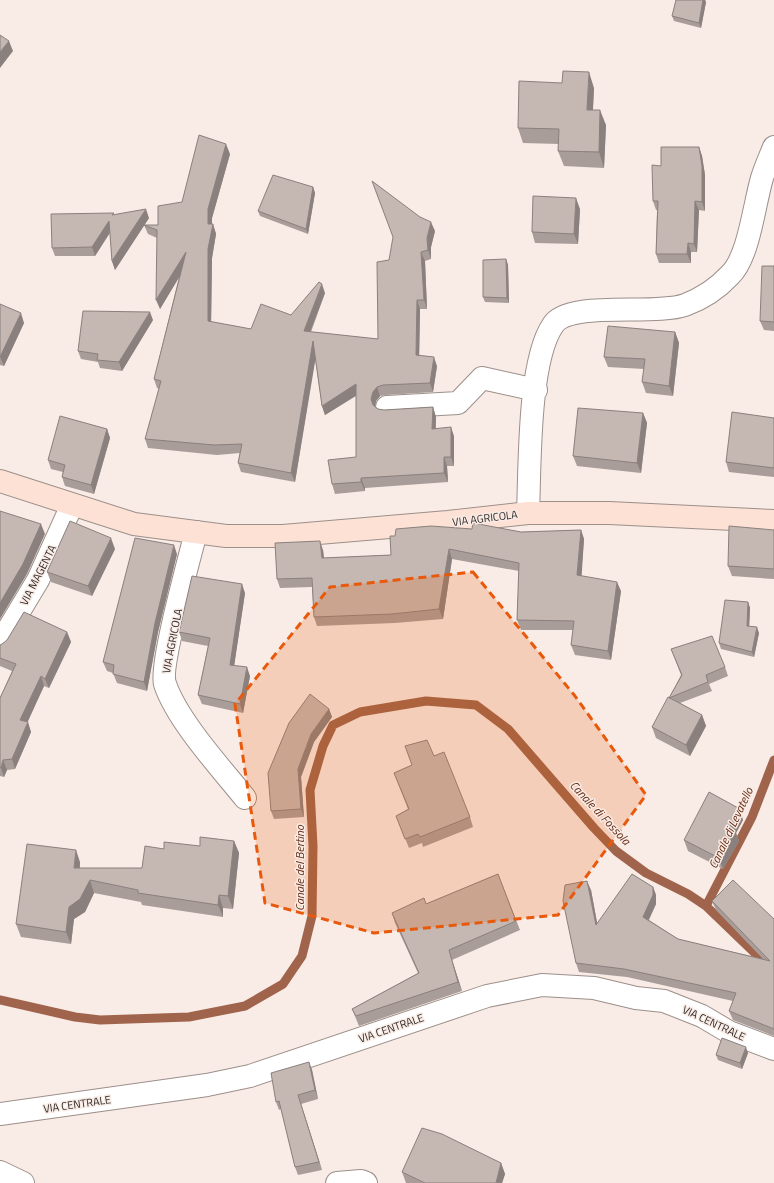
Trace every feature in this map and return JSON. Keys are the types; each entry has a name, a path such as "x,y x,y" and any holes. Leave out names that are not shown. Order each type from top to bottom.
{"street":[{"path":"528,513 531,437 540,355 553,324 569,314 588,310 650,310 684,305 707,294 731,275 744,253 762,177 774,147"},
{"path":"387,407 458,403 482,378 536,390"},
{"name":"VIA AGRICOLA","path":"0,481 134,524 226,536 283,536 448,522 528,513 609,513 774,521"},
{"name":"VIA MAGENTA","path":"0,643 38,580 72,505"},
{"name":"VIA AGRICOLA","path":"196,532 166,659 164,682 183,718 245,798"},
{"name":"VIA CENTRALE","path":"0,1114 207,1086 250,1076 487,996 542,985 594,988 636,998 664,1001 702,1016 728,1032 774,1049"},
{"path":"0,1172 23,1183"},
{"path":"337,1183 360,1181 366,1183"}],"highlighted area":[{"path":"473,572 575,696 646,795 558,915 374,933 265,903 235,704 330,587"}],"building":[{"path":"676,0 703,0 699,23 672,16"},
{"path":"0,35 9,41 0,52"},
{"path":"563,71 589,72 587,110 600,110 599,152 558,151 559,129 518,128 519,81 562,83"},
{"path":"199,135 226,144 208,209 208,224 213,224 208,249 208,321 251,329 261,304 291,315 319,282 322,284 304,331 378,339 377,262 389,260 393,237 372,181 420,217 431,222 427,238 428,250 421,252 424,300 417,300 416,355 434,357 430,383 383,385 377,387 373,392 371,399 373,405 378,409 384,410 433,407 432,429 451,427 451,457 444,457 444,473 361,478 361,482 332,484 328,460 356,457 356,384 322,406 313,341 291,473 238,463 242,444 214,445 145,439 161,381 154,379 186,252 156,300 157,230 144,225 158,225 158,206 182,202"},
{"path":"661,147 699,147 702,166 702,202 695,201 694,244 688,243 687,254 656,254 658,201 653,201 652,165 661,166"},
{"path":"273,175 313,187 306,229 258,211"},
{"path":"533,196 576,198 574,234 532,232"},
{"path":"146,209 112,261 109,221 92,247 52,248 51,214 114,213 112,215"},
{"path":"506,259 507,298 483,297 483,260"},
{"path":"762,266 774,266 774,322 760,321"},
{"path":"0,304 21,313 0,357"},
{"path":"83,311 150,312 119,362 97,360 98,354 78,351"},
{"path":"608,326 675,332 669,386 642,382 645,359 604,357"},
{"path":"578,408 643,413 637,463 573,456"},
{"path":"732,412 774,418 774,468 726,462"},
{"path":"60,416 107,429 91,485 62,477 65,465 48,460"},
{"path":"0,511 41,524 23,564 0,603"},
{"path":"70,521 111,538 88,586 47,572"},
{"path":"473,523 521,532 581,530 577,575 617,582 608,651 571,645 574,621 517,620 519,563 449,549 439,609 392,614 314,617 312,578 277,579 275,543 320,541 322,558 391,555 390,536 395,536 396,529 431,526 472,529"},
{"path":"729,526 774,530 774,569 728,566"},
{"path":"135,538 174,545 155,623 144,682 113,674 114,665 103,662"},
{"path":"192,576 242,584 230,665 247,667 240,704 198,695 210,638 179,632"},
{"path":"725,600 748,602 747,626 757,627 752,652 719,643"},
{"path":"24,612 67,632 45,679 41,676 20,720 28,722 12,759 3,760 1,768 0,698 16,664 0,658 0,645 7,640"},
{"path":"712,636 725,667 706,675 708,682 669,698 682,675 671,649"},
{"path":"310,694 329,709 311,734 298,769 301,809 271,811 268,773 289,723"},
{"path":"668,697 702,715 686,745 652,727"},
{"path":"427,740 434,756 444,752 470,817 420,837 418,834 405,839 396,816 409,809 394,773 412,765 405,746"},
{"path":"709,792 740,809 729,828 735,831 719,858 684,840"},
{"path":"200,837 234,841 228,896 219,895 218,905 138,893 138,890 90,880 80,899 69,907 66,932 16,924 27,844 76,850 74,868 142,868 145,846 164,849 164,842 200,846"},
{"path":"498,874 516,921 449,950 458,982 356,1016 352,1009 419,973 392,913 424,898 426,904"},
{"path":"632,874 653,887 653,895 643,917 678,939 770,961 712,901 733,880 774,919 774,1029 729,1011 736,993 624,969 576,963 563,901 565,885 587,881 596,925"},
{"path":"722,1038 746,1047 740,1063 716,1055"},
{"path":"309,1062 315,1090 298,1095 319,1162 295,1167 279,1101 276,1102 271,1073"},
{"path":"422,1128 442,1134 501,1163 496,1183 425,1183 402,1172"}],"waterway":[{"name":"Canale del Bertino","path":"0,1000 75,1017 100,1020 189,1017 245,1006 283,984 302,956 312,916 313,846 310,790 323,746 333,725 360,712 426,701 476,705 508,729 594,828 616,851 646,873 688,894 706,906 760,958 774,969"},
{"name":"Canale di Levatello","path":"706,906 752,817 774,760"}],"water label":[{"name":"Canale di Fossola","path":"600,813"}]}
